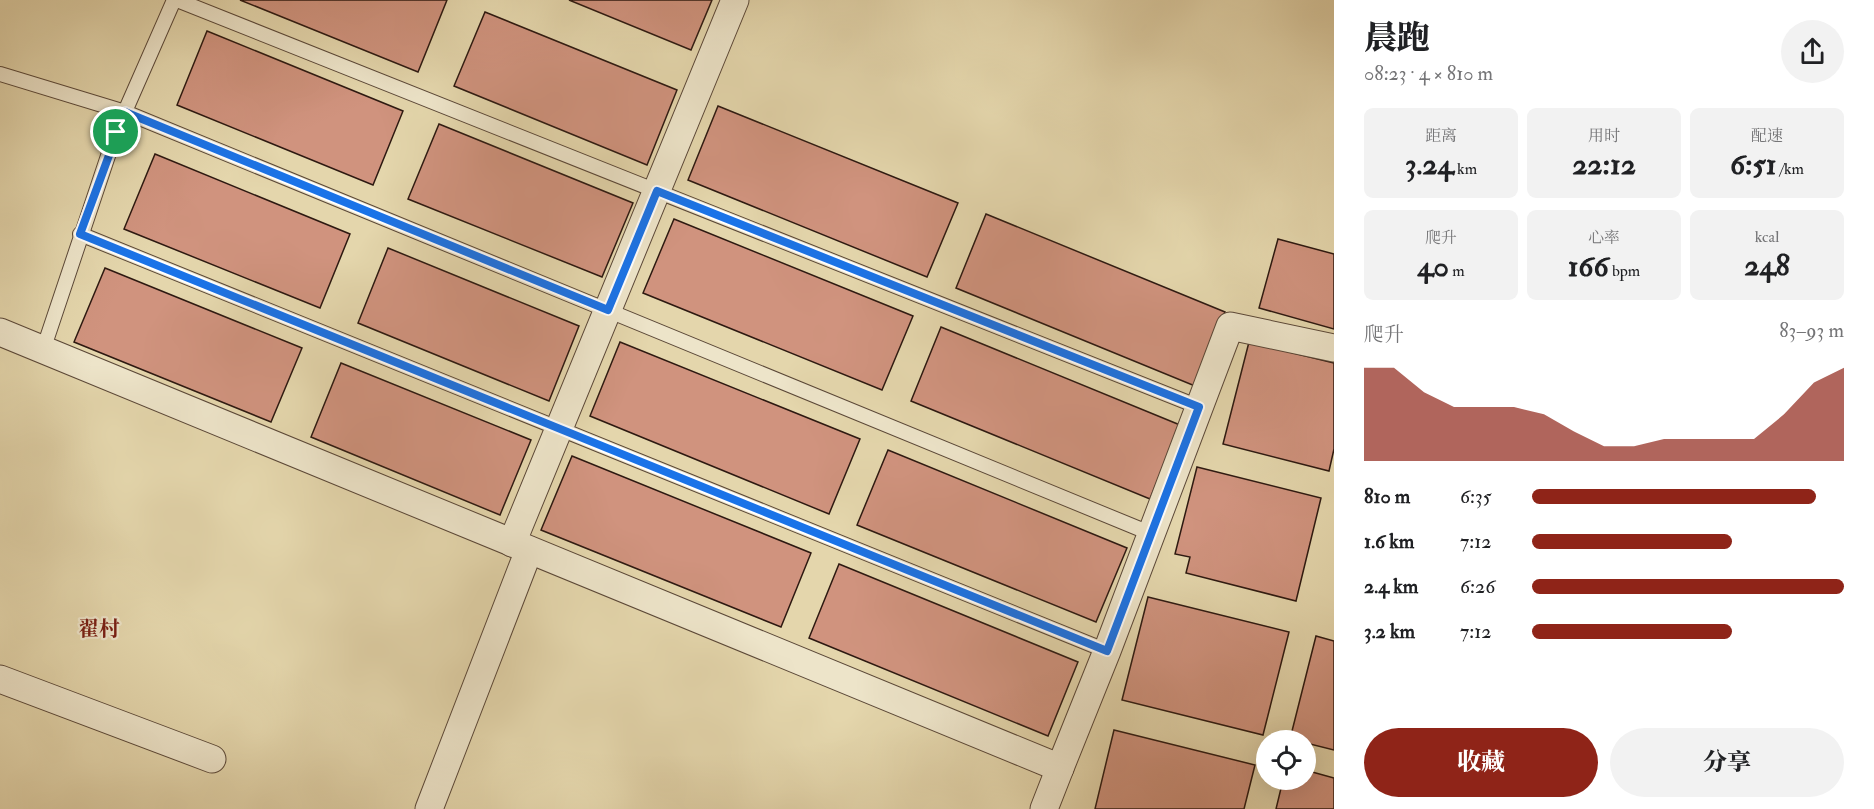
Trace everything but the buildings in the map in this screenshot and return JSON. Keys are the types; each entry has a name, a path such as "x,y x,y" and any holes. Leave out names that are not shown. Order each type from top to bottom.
{"street":[{"path":"429,809 559,428 735,0"},
{"path":"1044,809 1107,651 1230,326 1334,348"},
{"path":"0,332 1060,768"},
{"path":"0,679 212,759"}],"lane":[{"path":"44,350 80,234 125,112 175,0 1199,407"},
{"path":"0,74 125,112 1152,534"},
{"path":"80,234 1107,651"}],"district":[{"name":"翟村","path":"99,629"}],"route":[{"path":"125,112 608,310 657,191 1199,407 1107,651 80,234 116,132 125,112"}]}
